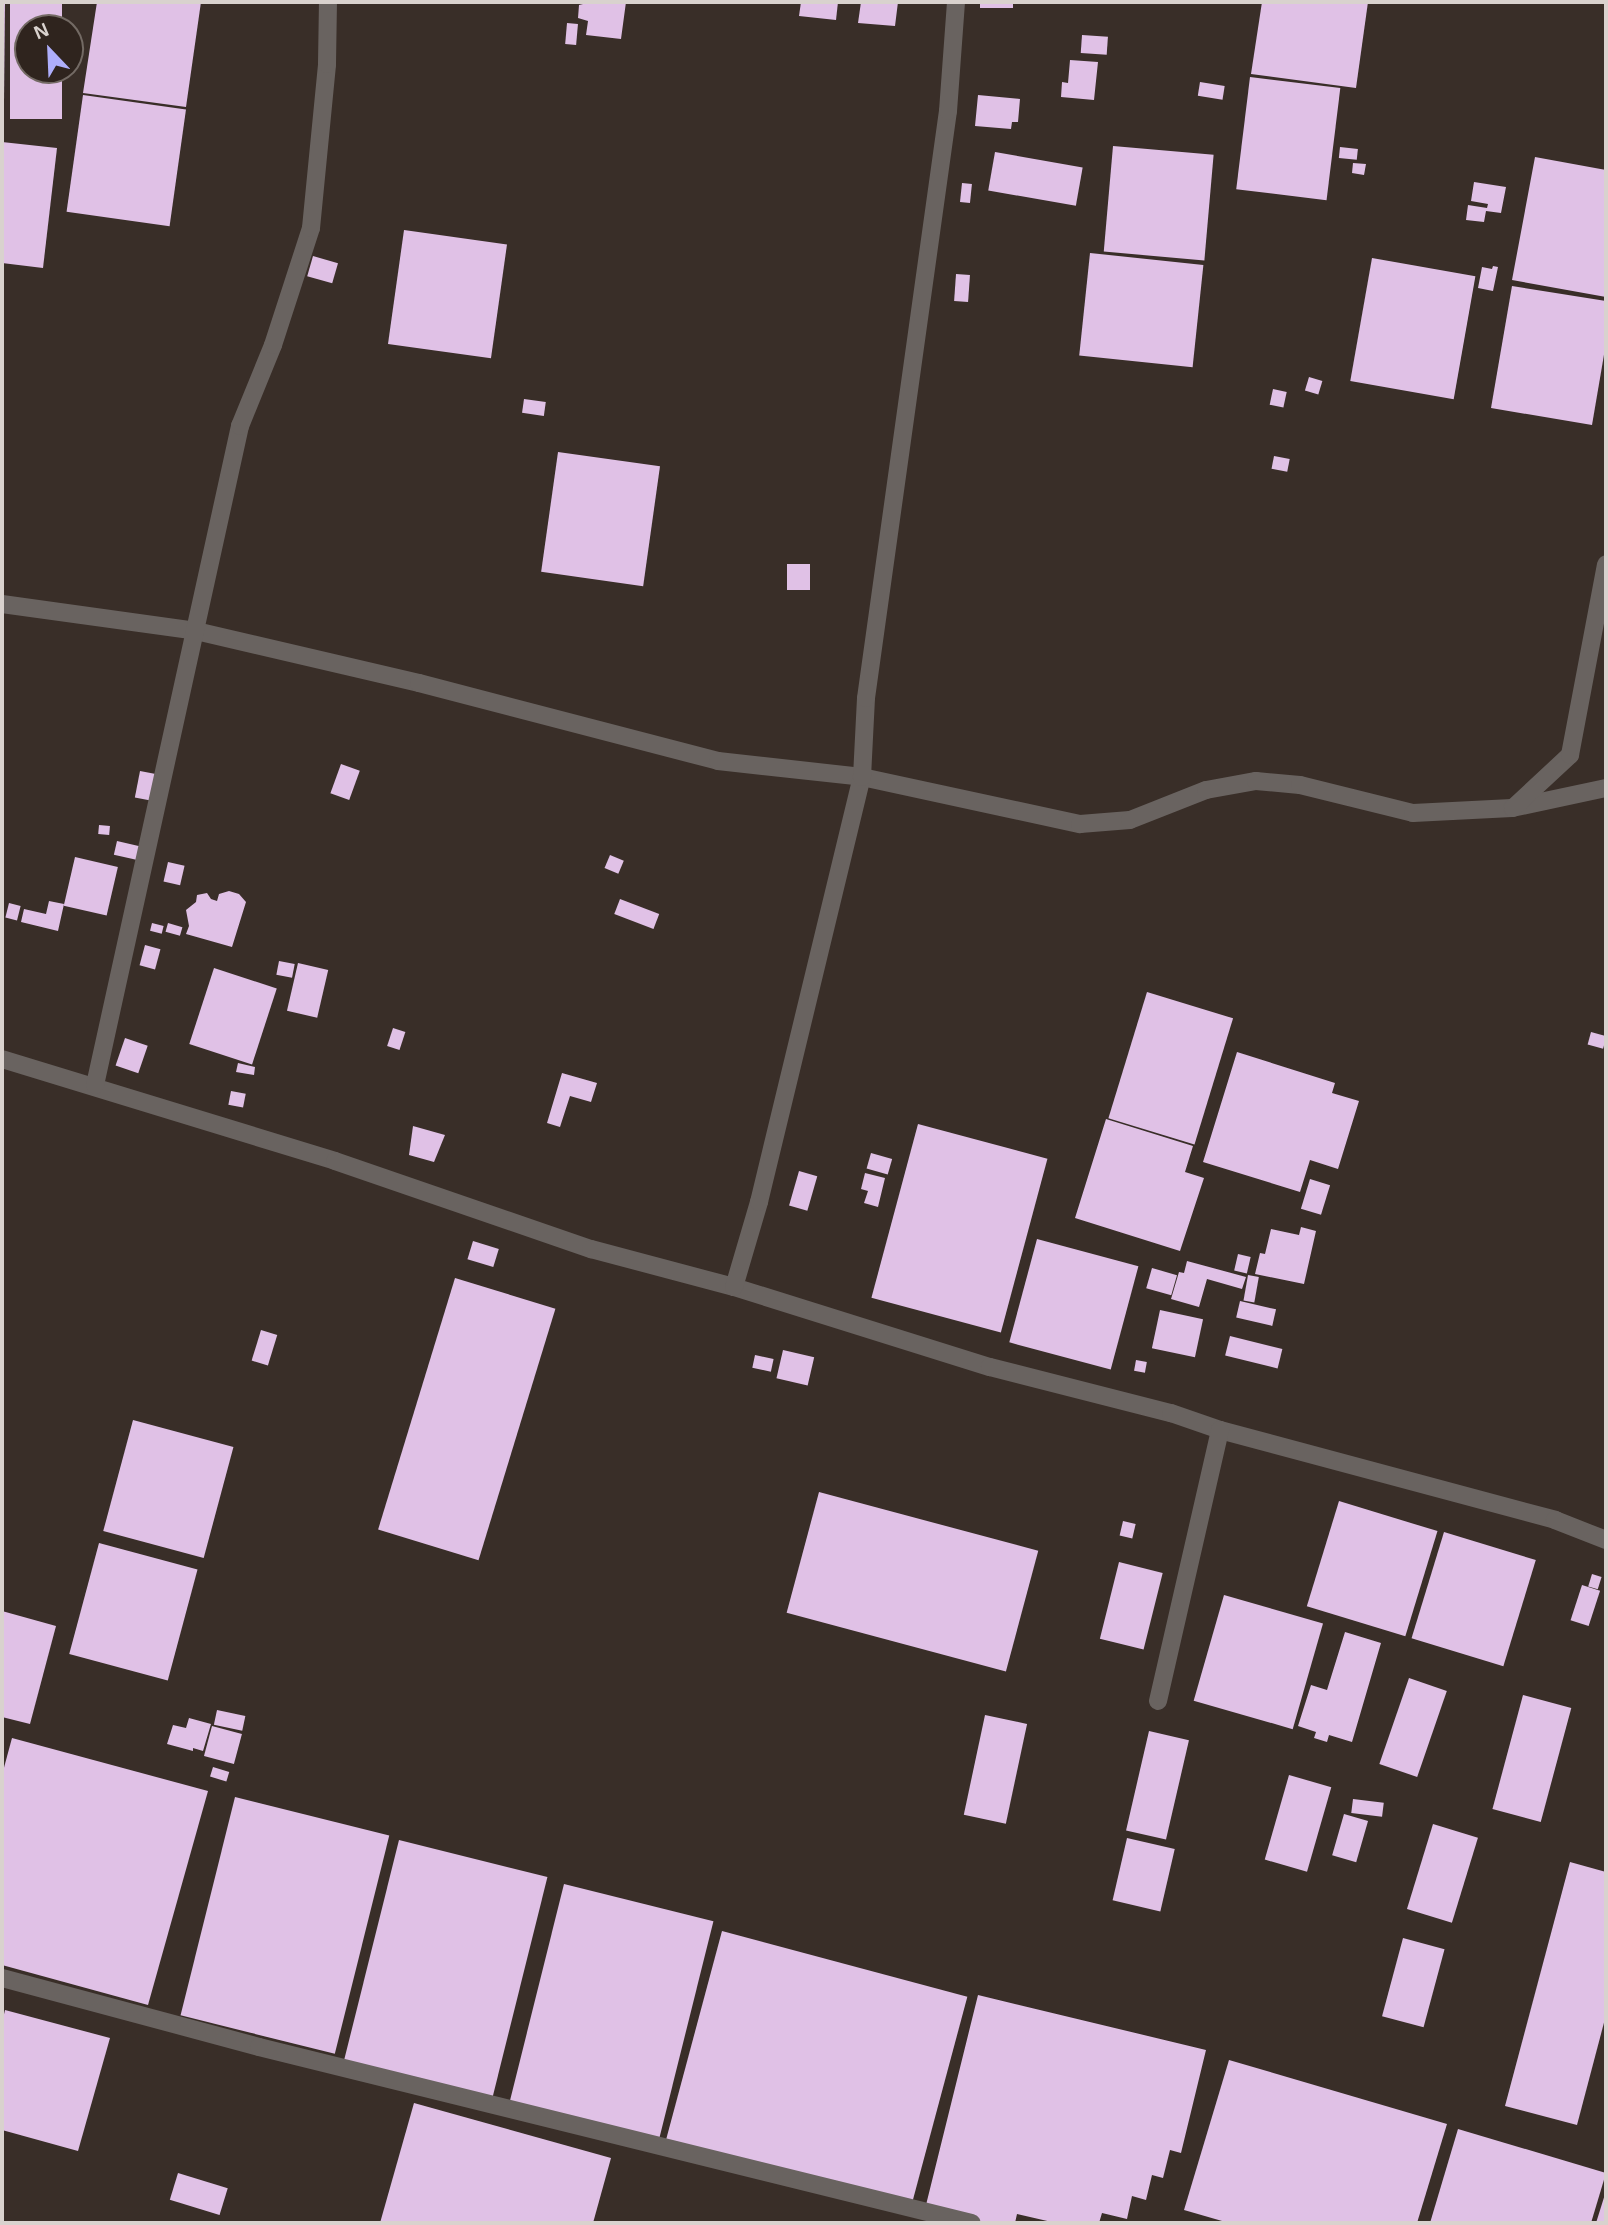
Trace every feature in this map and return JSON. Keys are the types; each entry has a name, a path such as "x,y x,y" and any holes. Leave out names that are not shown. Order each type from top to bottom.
{"street":[{"path":"95,1085 240,426 273,345 311,228 327,64 328,2"},
{"path":"734,1287 759,1202 862,777 866,698 946,124 956,2"},
{"path":"1513,808 1570,755 1606,564"},
{"path":"2,604 195,631 419,683 719,761 862,777 1080,824 1130,820 1206,790 1256,781 1300,785 1413,813 1513,808 1606,788"},
{"path":"2,1059 95,1085 335,1161 591,1249 734,1287 990,1367 1171,1413 1220,1430 1555,1520 1606,1540"},
{"path":"1157,1701 1220,1430"},
{"path":"2,1979 259,2047 972,2223"}],"building":[{"path":"2,2 5,2 4,102 2,102"},
{"path":"10,2 62,2 62,14 14,14 14,84 62,84 62,119 10,119"},
{"path":"97,2 201,2 186,107 83,93"},
{"path":"591,2 626,2 621,39 586,35 588,21 578,18 579,5"},
{"path":"801,2 838,2 836,20 799,16"},
{"path":"861,2 898,2 895,26 858,23"},
{"path":"980,2 1013,2 1013,8 980,8"},
{"path":"1262,2 1368,2 1356,88 1251,74"},
{"path":"567,23 578,24 576,45 565,44"},
{"path":"1082,35 1108,37 1107,55 1081,53"},
{"path":"1070,60 1098,62 1094,100 1061,97 1062,82 1068,83"},
{"path":"1250,77 1340,88 1327,200 1236,189"},
{"path":"1200,82 1225,86 1223,100 1198,96"},
{"path":"83,95 186,109 170,226 67,212"},
{"path":"978,95 1020,99 1018,122 1012,122 1011,129 975,126"},
{"path":"2,142 57,148 43,268 2,263"},
{"path":"1113,146 1214,155 1204,260 1104,252"},
{"path":"1340,147 1358,149 1357,160 1339,158"},
{"path":"995,152 1083,167 1076,206 988,190"},
{"path":"1535,157 1606,170 1606,297 1512,280"},
{"path":"1353,163 1366,164 1364,175 1352,173"},
{"path":"1474,182 1506,187 1501,213 1486,211 1484,222 1466,220 1468,205 1487,208 1488,204 1471,201"},
{"path":"962,183 972,184 970,203 960,202"},
{"path":"404,230 507,244 491,358 388,344"},
{"path":"1090,253 1203,265 1193,367 1079,355"},
{"path":"313,256 338,263 332,283 307,276"},
{"path":"1372,258 1475,276 1454,399 1350,381"},
{"path":"1493,266 1498,267 1493,291 1478,288 1482,267 1492,269"},
{"path":"956,274 970,275 968,302 954,301"},
{"path":"1512,286 1606,301 1606,343 1592,425 1491,408"},
{"path":"1309,377 1322,381 1318,394 1305,390"},
{"path":"1273,389 1287,392 1283,408 1270,405"},
{"path":"524,399 546,402 544,416 522,413"},
{"path":"558,452 660,466 643,586 541,572"},
{"path":"1274,456 1290,459 1287,472 1272,469"},
{"path":"787,564 810,564 810,590 787,590"},
{"path":"341,764 360,771 349,800 330,793"},
{"path":"140,771 156,774 151,801 135,798"},
{"path":"99,825 110,826 109,835 98,834"},
{"path":"117,841 147,848 144,862 114,855"},
{"path":"610,855 624,861 618,874 605,868"},
{"path":"75,857 118,867 107,916 64,906"},
{"path":"168,862 185,866 180,885 164,881"},
{"path":"229,891 239,894 246,902 232,947 186,934 189,926 186,910 196,902 197,895 207,893 211,899 217,901 219,894"},
{"path":"620,899 659,914 653,929 614,914"},
{"path":"49,901 64,904 58,931 21,922 24,909 46,914"},
{"path":"9,903 21,906 17,920 5,918"},
{"path":"152,923 164,926 162,934 150,931"},
{"path":"168,923 182,927 180,936 166,932"},
{"path":"145,945 160,949 155,969 140,965"},
{"path":"279,961 295,964 292,978 276,975"},
{"path":"298,963 328,970 317,1018 287,1011"},
{"path":"214,968 277,988 252,1064 189,1044"},
{"path":"1147,992 1233,1018 1194,1145 1108,1118"},
{"path":"393,1028 405,1032 399,1050 387,1046"},
{"path":"1591,1032 1606,1036 1603,1049 1588,1045"},
{"path":"125,1038 148,1046 138,1073 116,1065"},
{"path":"1237,1052 1335,1083 1332,1093 1359,1101 1338,1169 1310,1160 1300,1192 1203,1162"},
{"path":"238,1063 255,1067 254,1075 236,1072"},
{"path":"562,1073 597,1083 591,1102 570,1096 560,1127 547,1123"},
{"path":"231,1091 246,1094 243,1108 228,1105"},
{"path":"1106,1119 1193,1146 1185,1172 1204,1178 1180,1251 1075,1218"},
{"path":"918,1124 1047,1159 1001,1333 871,1298"},
{"path":"413,1126 445,1135 434,1162 409,1155"},
{"path":"871,1153 892,1159 888,1174 867,1168"},
{"path":"799,1171 817,1176 807,1211 789,1206"},
{"path":"865,1173 885,1178 878,1207 864,1203 868,1191 861,1189"},
{"path":"1310,1179 1330,1185 1321,1215 1301,1209"},
{"path":"1301,1227 1316,1231 1304,1284 1255,1274 1260,1253 1265,1254 1271,1229 1299,1235"},
{"path":"1037,1239 1138,1266 1111,1370 1009,1342"},
{"path":"473,1241 499,1249 493,1267 467,1259"},
{"path":"1238,1254 1251,1257 1247,1273 1234,1271"},
{"path":"1187,1261 1246,1277 1242,1289 1207,1279 1199,1307 1171,1299 1179,1272 1184,1273"},
{"path":"1152,1268 1177,1275 1171,1295 1146,1288"},
{"path":"1248,1275 1259,1277 1254,1303 1243,1301"},
{"path":"455,1278 555,1309 479,1560 378,1530"},
{"path":"1240,1301 1276,1309 1272,1326 1236,1318"},
{"path":"1160,1310 1203,1319 1195,1357 1152,1348"},
{"path":"261,1330 277,1335 268,1366 252,1361"},
{"path":"1230,1336 1282,1349 1278,1368 1225,1355"},
{"path":"783,1350 814,1357 808,1385 776,1378"},
{"path":"755,1355 774,1359 771,1372 752,1368"},
{"path":"1136,1360 1147,1362 1145,1373 1134,1371"},
{"path":"133,1420 233,1447 204,1558 103,1531"},
{"path":"819,1492 1038,1551 1006,1671 787,1613"},
{"path":"1339,1501 1437,1531 1405,1636 1307,1606"},
{"path":"1123,1521 1136,1524 1132,1539 1120,1536"},
{"path":"1444,1532 1536,1560 1503,1666 1412,1638"},
{"path":"99,1543 198,1569 168,1680 69,1654"},
{"path":"1119,1562 1163,1573 1144,1650 1100,1639"},
{"path":"1592,1574 1602,1577 1598,1589 1588,1586"},
{"path":"1582,1585 1600,1591 1589,1626 1571,1620"},
{"path":"1224,1595 1323,1623 1293,1729 1194,1701"},
{"path":"2,1611 56,1626 30,1724 2,1717"},
{"path":"1345,1632 1381,1643 1352,1742 1329,1735 1327,1742 1314,1738 1316,1732 1298,1726 1311,1685 1327,1690"},
{"path":"1409,1678 1447,1691 1417,1777 1379,1764"},
{"path":"1523,1695 1571,1708 1541,1822 1492,1809"},
{"path":"217,1710 245,1716 242,1731 214,1725"},
{"path":"985,1715 1027,1724 1006,1824 964,1815"},
{"path":"189,1718 211,1724 203,1751 167,1744 173,1725 186,1728"},
{"path":"212,1726 242,1734 234,1764 204,1756"},
{"path":"1149,1731 1189,1740 1166,1840 1126,1830"},
{"path":"12,1738 208,1791 148,2005 2,1965 2,1775"},
{"path":"213,1767 229,1772 226,1782 210,1777"},
{"path":"1289,1775 1331,1787 1307,1872 1265,1860"},
{"path":"235,1797 389,1835 335,2054 181,2015"},
{"path":"1353,1799 1384,1803 1382,1817 1351,1813"},
{"path":"1344,1814 1368,1821 1356,1862 1332,1855"},
{"path":"1433,1824 1478,1838 1452,1923 1407,1909"},
{"path":"1127,1838 1175,1849 1160,1911 1113,1900"},
{"path":"399,1840 547,1877 492,2098 344,2061"},
{"path":"1570,1862 1606,1872 1606,2015 1577,2125 1505,2106"},
{"path":"564,1884 713,1921 659,2141 509,2103"},
{"path":"722,1931 967,1997 911,2208 665,2143"},
{"path":"1403,1938 1445,1949 1424,2027 1382,2016"},
{"path":"978,1995 1206,2050 1181,2153 1170,2150 1163,2178 1152,2175 1146,2200 1132,2196 1127,2219 1102,2213 1099,2223 1056,2223 1017,2214 1015,2223 983,2223 925,2209"},
{"path":"5,2010 110,2038 78,2151 2,2130 2,2023"},
{"path":"1229,2060 1447,2124 1417,2223 1229,2223 1184,2210"},
{"path":"414,2103 611,2158 593,2223 380,2223"},
{"path":"1458,2129 1606,2173 1591,2223 1430,2223"},
{"path":"178,2173 228,2188 220,2215 170,2200"},
{"path":"1606,2191 1606,2223 1596,2223"}]}
